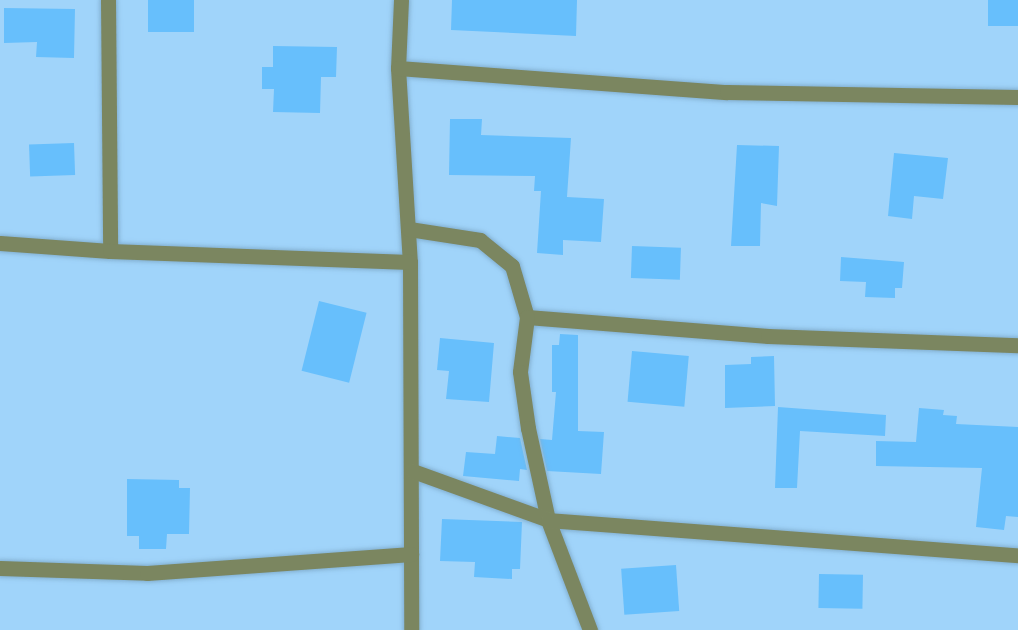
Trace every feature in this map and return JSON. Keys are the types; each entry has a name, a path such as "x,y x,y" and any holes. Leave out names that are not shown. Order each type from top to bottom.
{"street":[{"path":"108,0 110,251"},
{"path":"401,0 398,68 410,262 411,630"},
{"path":"398,68 727,92 1018,97"},
{"path":"409,229 480,240 512,266 527,317 520,372 528,428 548,520 590,630"},
{"path":"0,243 110,251 410,262"},
{"path":"527,317 768,336 1018,345"},
{"path":"412,471 548,520 1018,555"},
{"path":"0,568 147,573 411,554"}],"building":[{"path":"148,0 194,0 194,32 148,32"},
{"path":"452,0 577,0 576,36 451,30"},
{"path":"988,0 1018,0 1018,26 988,26"},
{"path":"4,8 75,9 74,58 36,57 37,42 4,43"},
{"path":"273,46 337,47 336,77 321,77 320,113 273,112 274,89 262,89 262,67 273,67"},
{"path":"450,119 482,119 481,135 571,138 567,197 604,199 601,242 563,240 563,255 537,253 541,191 534,191 535,176 449,175"},
{"path":"74,143 75,175 30,177 29,145"},
{"path":"737,145 779,146 777,206 761,203 760,246 731,246"},
{"path":"894,153 948,158 943,199 914,196 912,219 888,216"},
{"path":"632,246 681,248 680,280 631,278"},
{"path":"841,257 904,262 902,288 895,288 895,298 865,297 866,282 840,281"},
{"path":"319,301 367,313 349,383 302,371"},
{"path":"560,334 578,335 578,431 604,432 601,474 547,471 540,439 552,440 556,392 552,392 552,345 559,345"},
{"path":"440,338 494,343 489,402 446,399 449,371 437,370"},
{"path":"632,351 689,356 684,407 628,402"},
{"path":"774,356 775,406 725,408 725,365 751,364 751,357"},
{"path":"778,407 886,415 885,436 800,431 797,488 775,488"},
{"path":"919,408 944,410 943,415 957,416 956,424 1018,427 1018,517 1006,516 1004,530 976,527 982,468 876,466 876,441 916,442"},
{"path":"497,436 520,438 527,470 520,469 519,481 463,476 466,452 495,454"},
{"path":"127,479 179,480 179,488 190,488 189,534 167,534 166,549 139,549 139,536 127,536"},
{"path":"442,519 522,522 520,569 512,569 512,579 474,577 475,562 440,561"},
{"path":"676,565 679,611 624,615 621,569"},
{"path":"819,574 863,575 862,609 818,608"}]}
